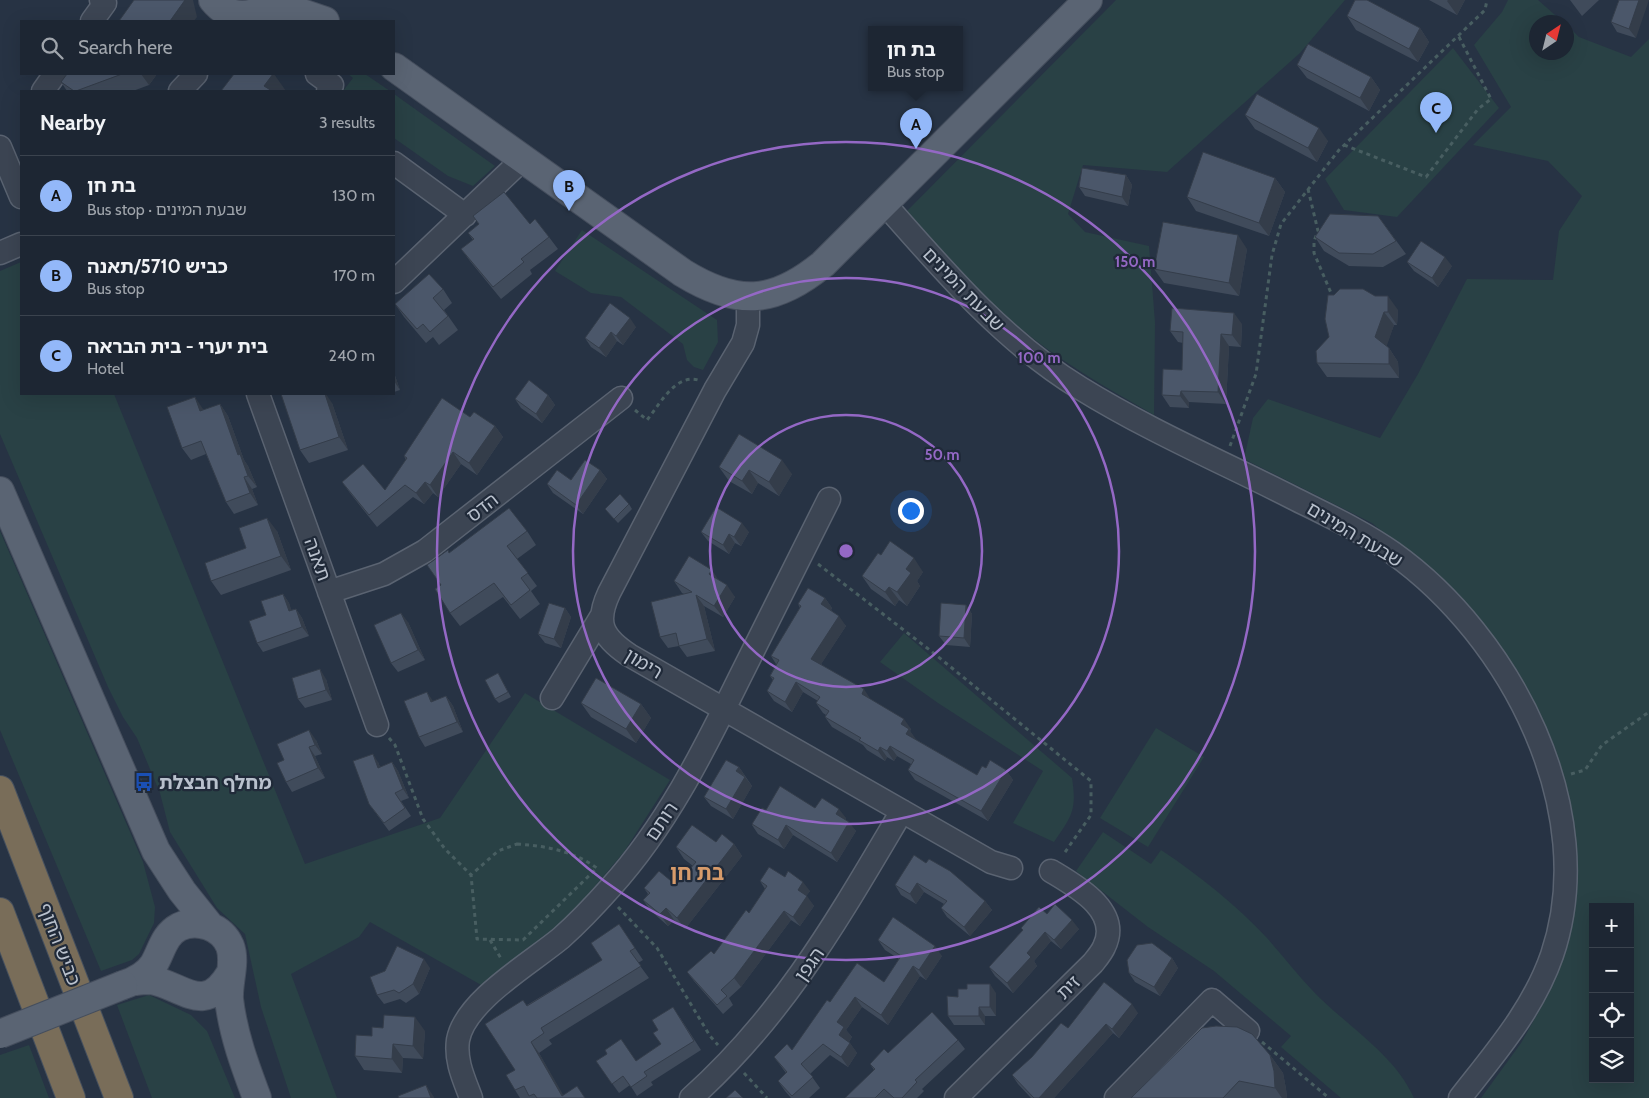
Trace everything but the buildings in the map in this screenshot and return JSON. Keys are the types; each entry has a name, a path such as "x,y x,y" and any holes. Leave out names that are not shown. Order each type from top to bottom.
{"highway":[{"name":"כביש החוף","path":"0,790 119,1098"},
{"path":"0,912 71,1098"}],"main road":[{"path":"212,0 228,13 242,16 258,11 293,10 322,20"},
{"path":"304,0 330,20"},
{"path":"395,68 683,273 719,292 748,297 771,295 806,278 1088,0"},
{"path":"0,491 156,851 182,891 210,926 222,935 230,947 232,960 230,1007 238,1044 256,1098"},
{"path":"156,851 169,913 163,945 162,973 184,993 219,1017 238,1044"},
{"path":"130,983 153,966 163,945 182,926 196,923 210,926"},
{"path":"0,1034 130,983 151,980 184,993 202,996 215,991 230,974"}],"street":[{"path":"93,20 105,2 101,0"},
{"path":"212,0 215,20"},
{"path":"44,90 54,75"},
{"path":"181,90 195,75"},
{"path":"318,75 332,85 329,90"},
{"path":"0,146 12,187"},
{"path":"395,281 523,159"},
{"path":"395,164 465,215"},
{"name":"שבעת המינים","path":"884,203 961,289 1017,342 1048,366 1114,407 1374,541 1412,568 1434,588 1469,626 1502,672 1531,722 1553,778 1563,833 1564,904 1552,954 1540,983 1522,1016 1460,1098"},
{"path":"552,698 601,617 609,592 746,334 748,297"},
{"name":"תאנה","path":"258,395 377,725"},
{"name":"הדס","path":"329,592 384,574 425,551 621,398"},
{"name":"רותם","path":"471,1098 459,1065 457,1052 458,1039 469,1016 487,996 562,937 606,894 642,850 665,817 687,782 829,499"},
{"name":"רימון","path":"601,617 605,633 618,648 991,862 1011,868"},
{"name":"הגפן","path":"691,1098 732,1059 761,1027 809,966 902,811"},
{"name":"זית","path":"956,1098 1093,963 1104,947 1108,933 1107,920 1100,908 1078,888 1051,870"},
{"path":"1116,1098 1212,1000 1248,1030"}],"path":[{"path":"1225,464 1238,419 1256,374 1272,255 1281,224 1344,145 1485,10 1487,0"},
{"path":"1344,145 1426,177 1478,109 1491,99 1458,35"},
{"path":"1308,189 1318,232 1314,241 1314,253 1331,293"},
{"path":"621,398 647,420 680,381 688,378 718,386"},
{"path":"802,552 931,650 1091,781 1091,815 1051,870"},
{"path":"1553,778 1585,770 1602,745 1649,712"},
{"path":"377,725 395,745 423,818 445,849 471,875 477,939 523,940 597,868 584,858 546,846 517,844 498,851 471,875"},
{"path":"606,894 657,948 710,1036 767,1098"},
{"path":"1248,1030 1329,1098"}],"green space":[{"path":"1116,0 1345,0 1300,53 1167,172 1083,165 1068,214 1085,232 1149,246 1155,322 1154,415 1081,372 1029,335 971,282 907,211"},
{"path":"1508,0 1538,0 1555,15 1529,15 1529,60 1574,60 1574,32 1579,37 1631,57 1649,39 1649,1098 1481,1098 1521,1043 1548,995 1570,937 1574,870 1572,810 1554,745 1519,678 1478,617 1426,567 1372,523 1244,459 1253,418 1268,399 1380,438 1418,374 1467,279 1553,280 1559,231 1582,196 1548,161 1473,145 1511,107 1474,45 1502,12"},
{"path":"1453,48 1499,108 1397,217 1344,210 1325,179"},
{"path":"349,75 366,75 389,90 344,90 353,78"},
{"path":"395,95 495,166 473,186 448,176 395,139"},
{"path":"582,230 717,320 718,342 703,370 694,367 687,360 683,344 621,297 591,293 555,271"},
{"path":"20,262 20,395 114,395 305,864 440,818 525,693 670,780 624,852 567,919 483,986 370,922 359,937 291,974 337,1098 291,1098 261,1007 245,934 217,908 170,832 160,793 137,738 123,717 108,687 0,434 0,271"},
{"path":"0,531 143,862 155,907 154,923 139,954 132,960 101,971 0,730"},
{"path":"904,633 1072,778 1074,798 1072,812 1054,842 1013,823 1043,771 938,703 880,662"},
{"path":"1156,728 1204,757 1148,847 1100,818"},
{"path":"1103,832 1151,864 1161,850 1230,902 1267,938 1325,1003 1382,1053 1405,1082 1414,1098 1341,1098 1281,1047 1291,1036 1214,971 1148,927 1076,871"},
{"path":"149,995 191,1015 207,1031 235,1098 152,1098 117,1005"},
{"path":"29,1045 49,1098 0,1098 0,1055"}],"place":[{"name":"בית יערי - בית הבראה","path":"1436,133"},
{"name":"בת חן","path":"916,149"},
{"name":"כביש 5710/תאנה","path":"569,211"},
{"name":"מחלף חבצלת","path":"144,782"}],"district":[{"name":"בת חן","path":"697,873"}]}
